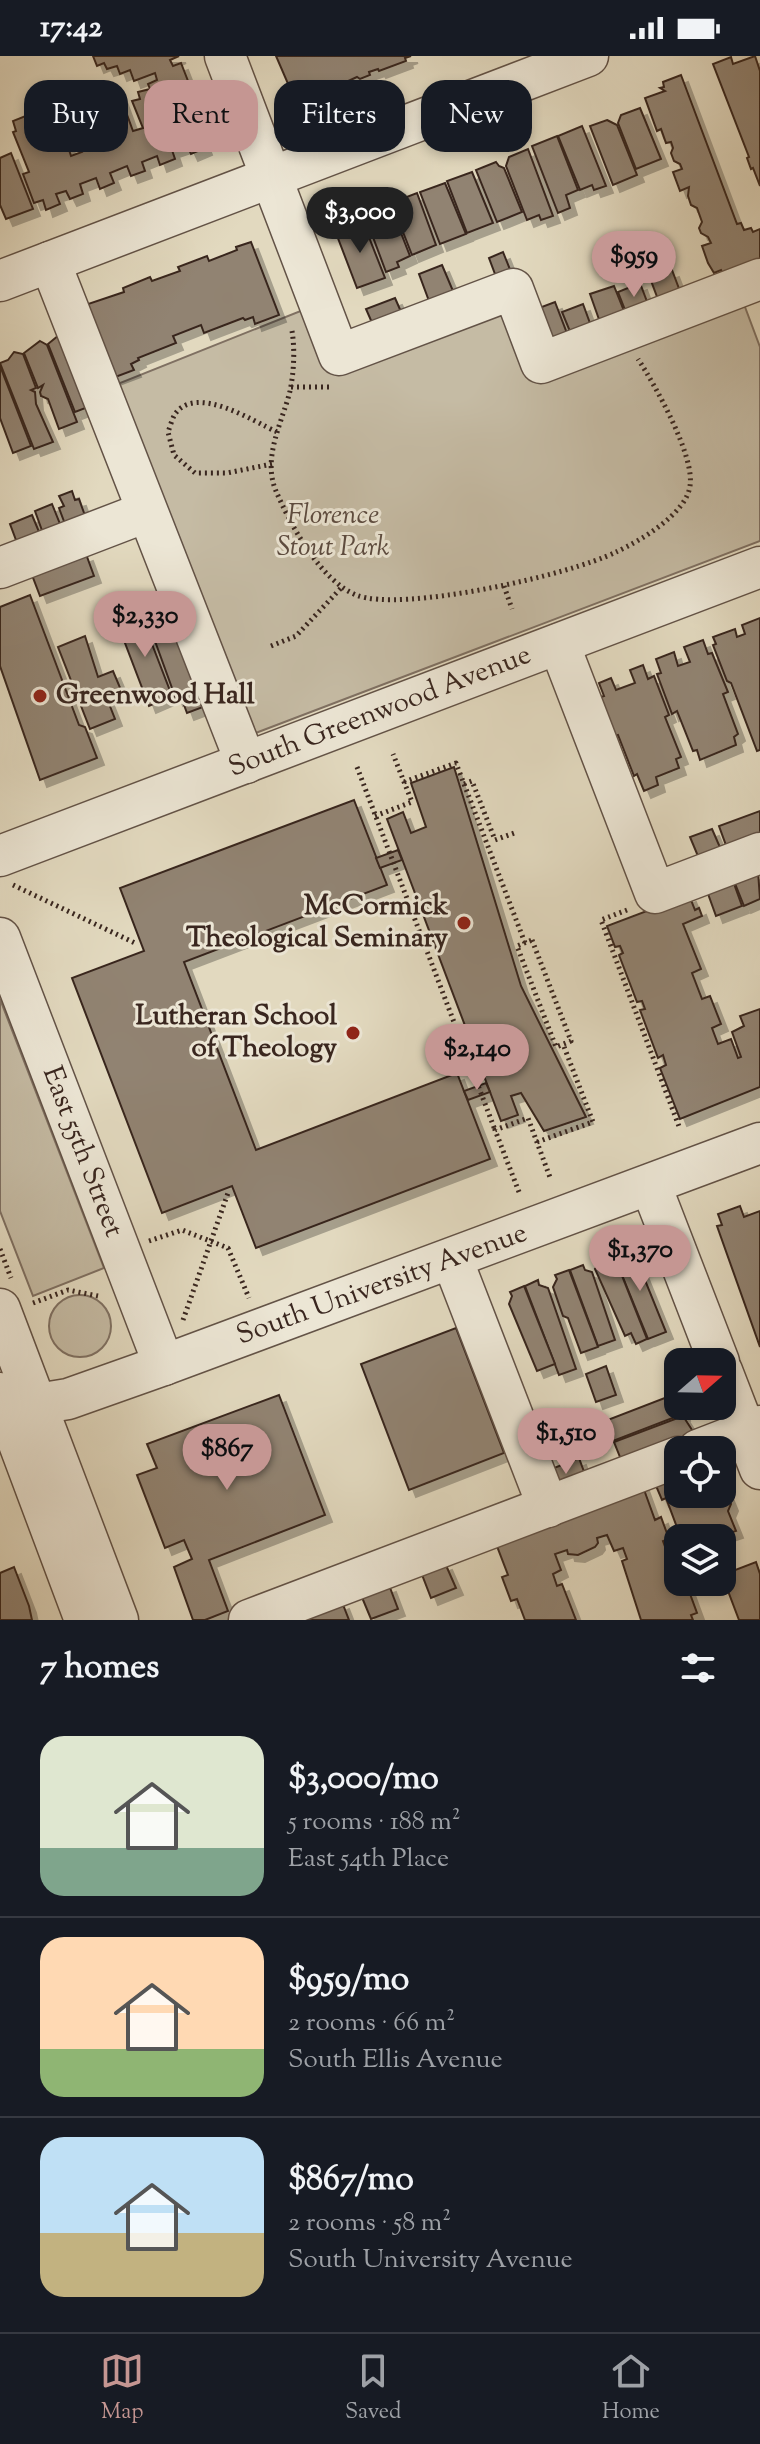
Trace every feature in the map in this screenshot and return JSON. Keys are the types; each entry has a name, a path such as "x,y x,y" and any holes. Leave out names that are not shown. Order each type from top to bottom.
{"street":[{"path":"225,56 339,355 513,289 541,363 760,279"},
{"path":"0,281 588,56"},
{"path":"50,262 246,763"},
{"path":"0,568 146,512"},
{"name":"South Greenwood Avenue","path":"4,870 246,763 760,567"},
{"path":"559,644 655,893 760,853"},
{"name":"East 55th Street","path":"0,938 164,1365"},
{"name":"South University Avenue","path":"11,1404 68,1399 651,1186 760,1143"},
{"path":"651,1186 714,1348"},
{"path":"452,1259 548,1507"},
{"path":"14,1296 11,1404 85,1620"},
{"path":"736,1397 753,1429 760,1469"},
{"path":"11,1404 118,1620"},
{"path":"249,1620 664,1462"}],"path":[{"path":"291,326 291,387 277,432 272,464 274,487 311,554 325,572 357,595 381,600 504,586 615,553 678,511 687,499 691,484 688,462 652,380 621,332"},
{"path":"272,464 227,473 195,473 174,455 168,432 177,411 192,404 213,402 277,432"},
{"path":"504,586 512,609"},
{"path":"271,646 296,636 342,587"},
{"path":"375,816 412,802 393,754"},
{"path":"404,782 456,763 525,943"},
{"path":"357,767 519,1192"},
{"path":"464,784 472,781 495,840 517,832"},
{"path":"4,870 135,943"},
{"path":"631,908 601,920 680,1129"},
{"path":"532,940 571,1041 556,1047 517,946 525,943 532,940"},
{"path":"537,1142 593,1122 563,1044"},
{"path":"495,1130 528,1118 551,1180"},
{"path":"183,1320 228,1193"},
{"path":"144,1243 182,1230 228,1248 249,1298"},
{"path":"0,1249 14,1296 68,1290 98,1296"}],"green space":[{"name":"Florence Stout Park","path":"742,299 760,347 760,541 240,739 105,389 303,310 327,371 505,302 534,378"},
{"path":"0,999 104,1268 33,1296 0,1211"},
{"path":"80,1295 92,1297 102,1304 109,1314 109,1338 102,1348 92,1355 80,1357 68,1355 58,1348 51,1338 49,1326 51,1314 58,1304 68,1297"}],"building":[{"path":"93,56 179,56 170,60 173,66 181,63 188,80 157,80 155,73 134,81 130,70 120,74 117,66 107,69 104,63 97,66"},
{"path":"276,56 411,56 405,58 406,61 369,72 370,75 360,79 286,80"},
{"path":"755,56 760,71 760,186 713,64 731,57 733,64"},
{"path":"681,75 737,224 741,223 744,230 751,228 753,232 760,229 760,265 724,279 721,270 714,273 708,263 702,246 711,243 699,228 702,222 697,208 691,205 689,187 680,191 673,172 682,169 674,161 671,142 666,143 661,129 657,131 645,98 665,91 660,88 664,87 663,82"},
{"path":"144,90 144,152 173,152 175,159 160,165 157,156 142,162 145,171 131,176 127,166 110,173 114,183 100,189 96,178 80,184 83,194 70,199 66,191 56,194 60,204 46,210 43,200 34,203 23,174 29,172 13,132 16,131 13,121 24,117 24,152 70,152 71,156 82,152 128,152 128,117 133,131 143,128 132,101 140,99 138,92"},
{"path":"640,108 661,159 636,169 618,123 621,115"},
{"path":"607,120 617,125 637,175 613,185 590,126"},
{"path":"582,126 606,186 594,190 592,185 580,190 558,136"},
{"path":"557,136 578,190 566,195 570,208 558,213 532,146"},
{"path":"529,152 553,216 541,220 539,215 527,220 506,166 509,157"},
{"path":"11,153 33,209 6,219 0,205 0,158"},
{"path":"496,162 504,168 522,212 497,222 476,170"},
{"path":"472,172 493,223 467,233 447,181"},
{"path":"445,183 466,234 440,244 420,192"},
{"path":"417,193 436,245 412,255 394,209 407,204 404,198"},
{"path":"376,209 378,215 392,210 410,256 397,262 399,267 386,272 364,213"},
{"path":"363,222 385,278 357,288 336,233"},
{"path":"251,242 279,315 255,324 253,317 243,318 204,333 201,325 173,336 176,343 138,358 131,364 134,370 110,379 82,306 124,292 123,288 150,277 152,281 180,271 178,267 207,256 209,261"},
{"path":"503,252 513,277 498,282 489,258"},
{"path":"442,265 453,291 429,301 419,274"},
{"path":"672,270 681,294 659,302 650,278"},
{"path":"640,283 649,307 627,315 618,292"},
{"path":"614,286 626,316 601,325 590,294"},
{"path":"395,298 402,314 373,325 366,309"},
{"path":"555,302 568,336 544,345 531,311"},
{"path":"583,304 591,326 571,334 562,312"},
{"path":"59,335 96,404 75,412 48,344"},
{"path":"40,341 47,345 77,422 59,429 48,399 41,396 43,385 38,388 24,353"},
{"path":"14,352 23,354 36,388 31,390 35,392 36,404 53,442 34,449 0,363 8,360"},
{"path":"0,366 31,446 13,453 0,418"},
{"path":"72,491 75,500 79,499 88,524 68,532 59,508 64,506 59,496"},
{"path":"52,504 62,529 44,536 35,511"},
{"path":"32,515 42,539 19,548 10,524"},
{"path":"86,554 94,576 40,596 32,575"},
{"name":"Greenwood Hall","path":"30,595 79,725 85,727 97,758 40,780 0,666 0,607"},
{"path":"174,609 211,704 187,713 181,697 176,699 147,619"},
{"path":"140,613 172,696 149,706 117,622"},
{"path":"760,618 760,750 757,751 713,645 716,644 713,637 735,629 737,637 745,634 742,625"},
{"path":"85,636 98,677 113,671 121,690 106,696 115,719 90,729 58,647"},
{"path":"703,640 708,654 712,653 728,692 723,694 738,734 734,737 736,745 700,760 697,750 693,751 677,711 672,714 657,674 661,673 656,659 674,652 678,666 690,662 684,647"},
{"path":"643,665 648,679 654,676 669,715 665,717 681,757 676,759 679,768 656,777 658,785 644,791 637,774 634,776 618,735 612,737 597,698 604,696 599,683 611,678 616,690 635,683 630,670"},
{"name":"McCormick Theological Seminary","path":"454,767 521,986 586,1117 544,1131 521,1093 511,1096 518,1115 501,1121 387,819 403,812 411,833 426,827 411,783"},
{"path":"354,800 387,885 184,962 256,1150 457,1073 490,1159 256,1248 232,1186 162,1213 72,978 144,951 120,888"},
{"path":"760,811 760,836 727,848 719,826"},
{"path":"712,829 722,852 700,861 690,837"},
{"path":"398,850 402,860 380,868 376,858"},
{"path":"758,871 760,899 744,906 734,881"},
{"path":"733,881 742,906 716,916 707,891"},
{"path":"689,895 695,910 699,908 702,916 683,924 701,969 692,973 702,999 710,996 721,1024 712,1028 718,1044 731,1039 738,1058 741,1057 732,1032 744,1026 740,1016 760,1009 760,1087 680,1119 660,1068 666,1065 663,1055 658,1058 640,1010 645,1009 642,1001 637,1002 619,955 623,953 620,946 615,947 607,926"},
{"path":"486,1083 490,1092 468,1100 464,1091"},
{"path":"740,1206 744,1217 760,1211 760,1347 717,1226 722,1225 718,1214"},
{"path":"625,1248 634,1253 666,1332 648,1339 613,1253"},
{"path":"613,1253 647,1339 636,1344 631,1333 625,1336 595,1269 600,1263 598,1259"},
{"path":"583,1265 585,1270 592,1272 615,1340 598,1346 570,1270"},
{"path":"569,1270 598,1347 581,1353 553,1287 557,1279 555,1275"},
{"path":"538,1280 539,1285 548,1288 576,1369 559,1375 525,1286"},
{"path":"524,1286 555,1364 537,1371 509,1304 510,1292"},
{"path":"456,1328 504,1453 409,1490 361,1364"},
{"path":"606,1366 616,1395 596,1402 586,1374"},
{"path":"279,1395 325,1515 209,1560 228,1611 205,1620 193,1620 174,1567 192,1559 184,1540 165,1548 137,1475 157,1468 147,1444"},
{"path":"664,1398 664,1420 667,1420 613,1441 605,1421"},
{"path":"672,1420 686,1420 694,1433 664,1436 664,1445 622,1462 614,1442"},
{"path":"579,1458 587,1480 552,1493 544,1472"},
{"path":"664,1477 662,1500 654,1481"},
{"path":"642,1484 655,1520 661,1517 664,1525 664,1596 691,1596 697,1613 691,1615 693,1620 641,1620 622,1561 627,1559 623,1548 614,1551 607,1535 597,1538 595,1547 578,1555 568,1554 567,1550 555,1554 561,1570 553,1574 557,1586 562,1584 576,1620 525,1620 517,1599 511,1601 502,1577 508,1575 495,1541"},
{"path":"670,1508 729,1508 733,1524 676,1524"},
{"path":"756,1562 760,1574 760,1620 739,1620 730,1596 736,1596 736,1570"},
{"path":"445,1563 456,1588 431,1598 421,1572"},
{"path":"14,1567 32,1620 0,1620 0,1573"},
{"path":"389,1585 398,1609 371,1619 361,1595"},
{"path":"342,1602 349,1620 304,1620"}],"place":[{"name":"Greenwood Hall","path":"40,696"},
{"name":"McCormick Theological Seminary","path":"464,923"},
{"name":"Lutheran School of Theology","path":"353,1033"}]}
